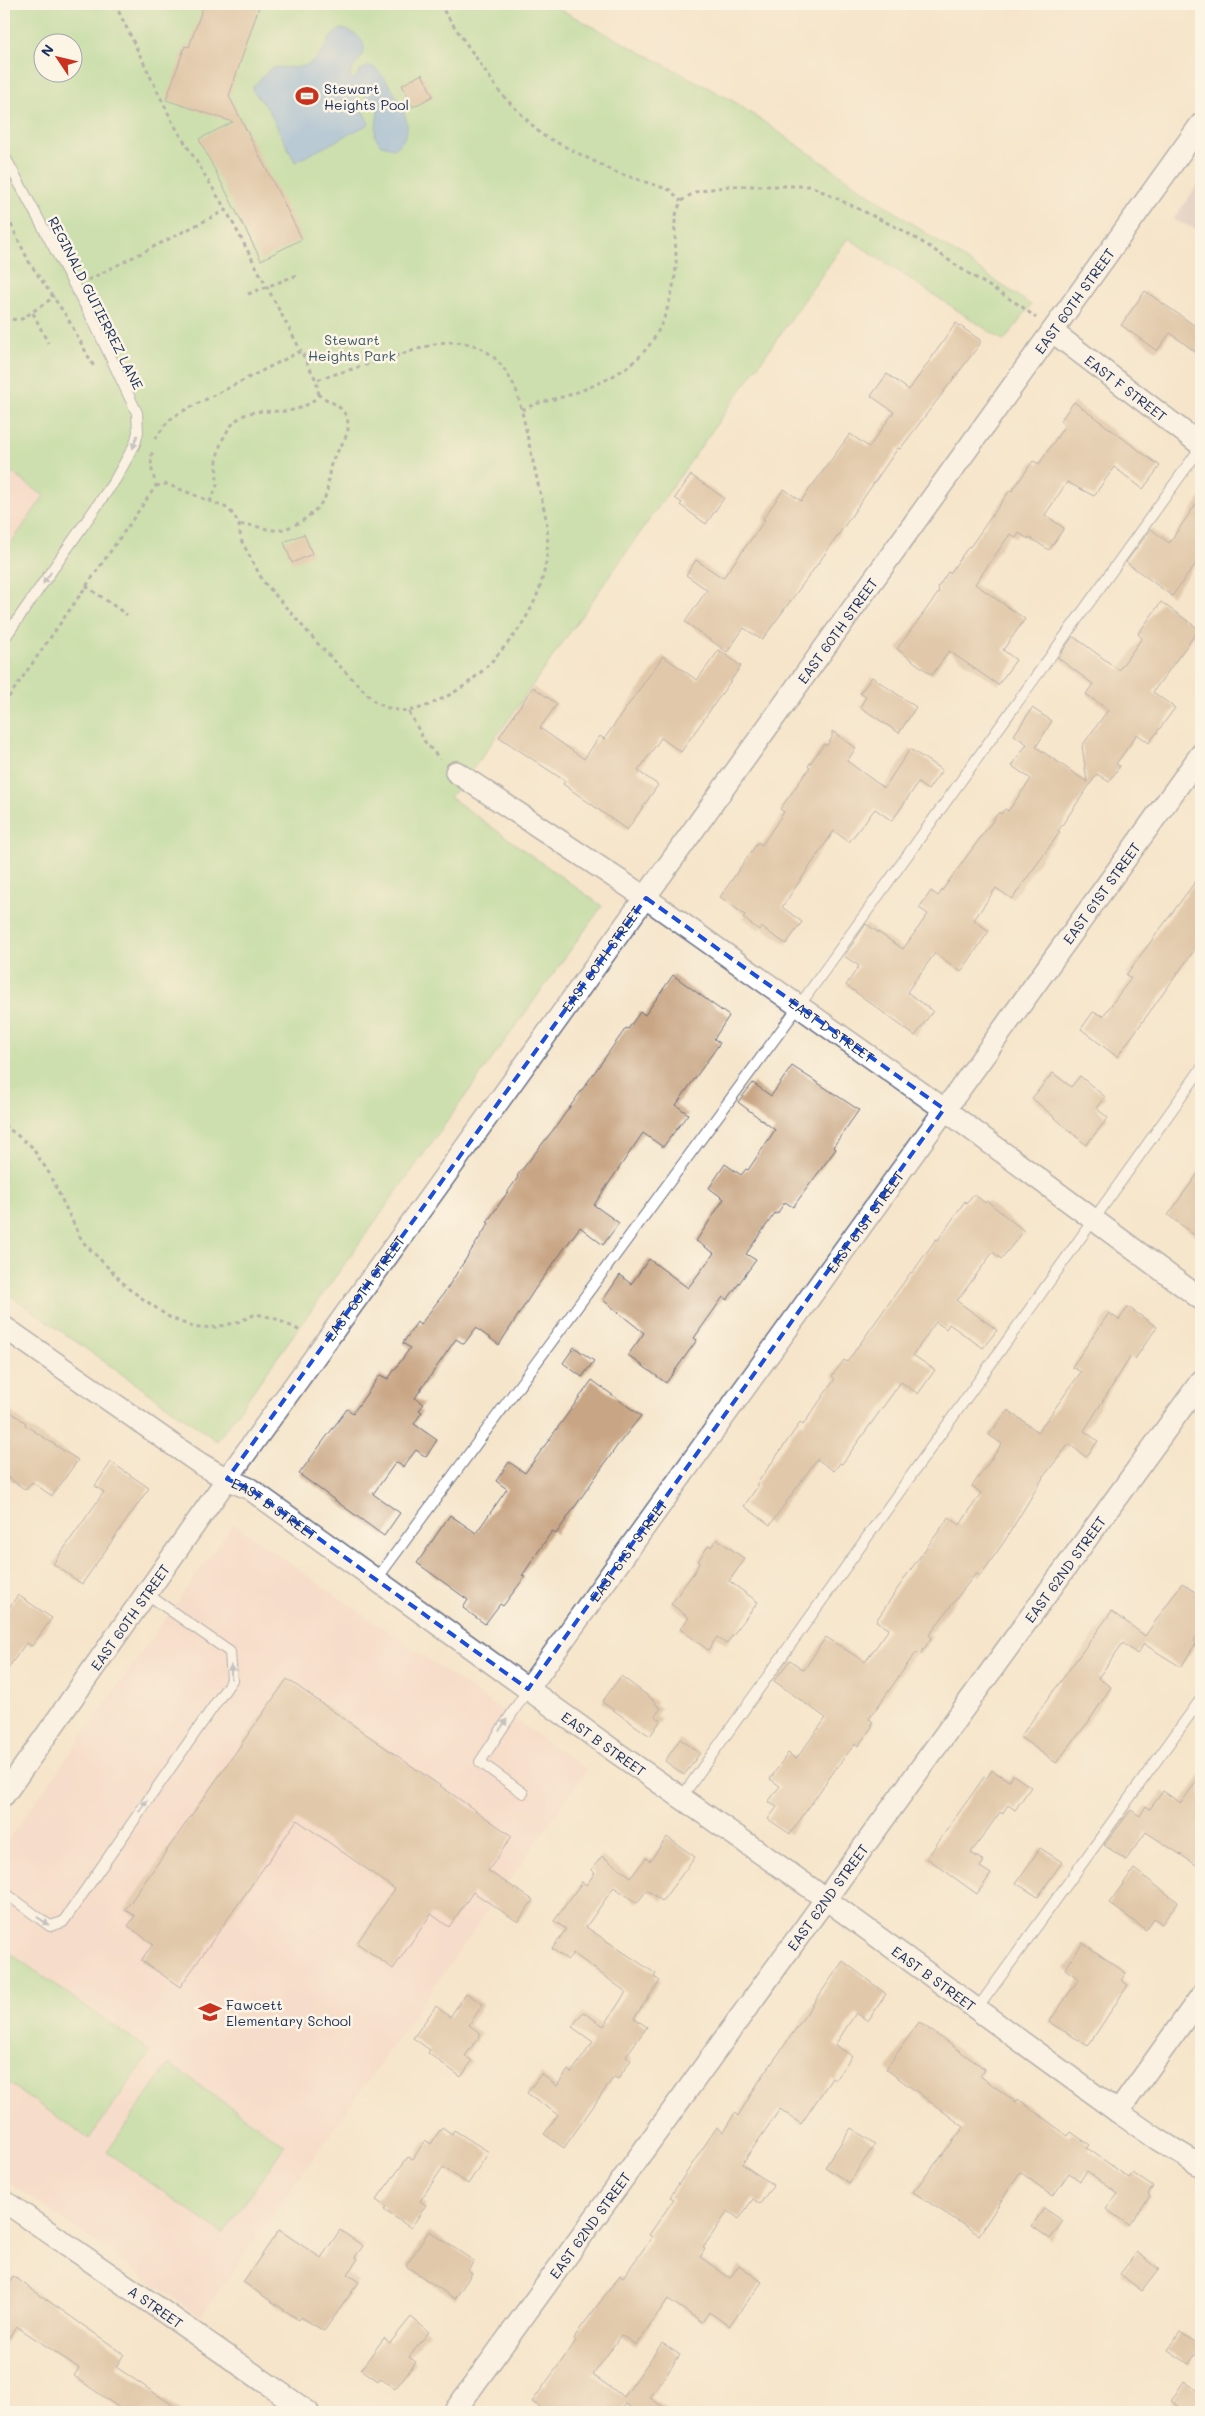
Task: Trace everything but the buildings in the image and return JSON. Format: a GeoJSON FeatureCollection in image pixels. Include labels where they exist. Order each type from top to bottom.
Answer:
{"type":"FeatureCollection","features":[{"type":"Feature","properties":{"kind":"street","name":"EAST 60TH STREET"},"geometry":{"type":"LineString","coordinates":[[4,1796],[226,1479],[646,898],[1201,124]]}},
{"type":"Feature","properties":{"kind":"street","name":"EAST F STREET"},"geometry":{"type":"LineString","coordinates":[[1053,332],[1201,446]]}},
{"type":"Feature","properties":{"kind":"street","name":"EAST 61ST STREET"},"geometry":{"type":"LineString","coordinates":[[528,1689],[1201,754]]}},
{"type":"Feature","properties":{"kind":"street","name":"EAST D STREET"},"geometry":{"type":"LineString","coordinates":[[456,772],[646,898],[799,1006],[944,1109],[1201,1299]]}},
{"type":"Feature","properties":{"kind":"street","name":"EAST B STREET"},"geometry":{"type":"LineString","coordinates":[[4,1327],[200,1463],[226,1479],[250,1489],[826,1900],[1118,2112],[1201,2166]]}},
{"type":"Feature","properties":{"kind":"street","name":"EAST 62ND STREET"},"geometry":{"type":"LineString","coordinates":[[454,2412],[1201,1381]]}},
{"type":"Feature","properties":{"kind":"street"},"geometry":{"type":"LineString","coordinates":[[1118,2112],[1201,1996]]}},
{"type":"Feature","properties":{"kind":"street","name":"A STREET"},"geometry":{"type":"LineString","coordinates":[[4,2200],[308,2412]]}},
{"type":"Feature","properties":{"kind":"lane","name":"REGINALD GUTIERREZ LANE"},"geometry":{"type":"LineString","coordinates":[[4,155],[94,322],[130,396],[137,413],[138,432],[127,462],[4,639]]}},
{"type":"Feature","properties":{"kind":"lane"},"geometry":{"type":"LineString","coordinates":[[376,1580],[799,1006],[1201,446]]}},
{"type":"Feature","properties":{"kind":"lane"},"geometry":{"type":"LineString","coordinates":[[681,1798],[1201,1069]]}},
{"type":"Feature","properties":{"kind":"lane"},"geometry":{"type":"LineString","coordinates":[[4,1892],[50,1926],[62,1922],[232,1680],[230,1652],[147,1594]]}},
{"type":"Feature","properties":{"kind":"lane"},"geometry":{"type":"LineString","coordinates":[[523,1793],[480,1762],[528,1689]]}},
{"type":"Feature","properties":{"kind":"lane"},"geometry":{"type":"LineString","coordinates":[[977,2009],[1201,1699]]}},
{"type":"Feature","properties":{"kind":"path"},"geometry":{"type":"LineString","coordinates":[[114,4],[173,123],[226,210],[268,287],[316,380],[319,395],[335,404],[346,415],[349,428],[345,441],[335,452],[324,499],[310,516],[281,531],[267,530],[249,524],[239,525]]}},
{"type":"Feature","properties":{"kind":"path"},"geometry":{"type":"LineString","coordinates":[[439,4],[501,94],[542,135],[615,172],[670,190],[681,200]]}},
{"type":"Feature","properties":{"kind":"path"},"geometry":{"type":"LineString","coordinates":[[522,410],[586,389],[612,378],[637,362],[654,340],[668,305],[675,274],[675,221],[681,200],[695,192],[730,186],[811,186],[902,230],[930,246],[960,268],[1021,306],[1053,332]]}},
{"type":"Feature","properties":{"kind":"path"},"geometry":{"type":"LineString","coordinates":[[4,210],[29,262],[54,297],[98,375]]}},
{"type":"Feature","properties":{"kind":"path"},"geometry":{"type":"LineString","coordinates":[[88,280],[226,210]]}},
{"type":"Feature","properties":{"kind":"path"},"geometry":{"type":"LineString","coordinates":[[248,294],[300,274]]}},
{"type":"Feature","properties":{"kind":"path"},"geometry":{"type":"LineString","coordinates":[[4,320],[22,319],[54,297]]}},
{"type":"Feature","properties":{"kind":"path"},"geometry":{"type":"LineString","coordinates":[[33,313],[48,343]]}},
{"type":"Feature","properties":{"kind":"path"},"geometry":{"type":"LineString","coordinates":[[4,704],[156,486],[166,484],[227,508],[234,514],[239,525],[241,540],[263,581],[319,645],[375,702],[387,709],[409,712],[425,707],[469,684],[489,666],[528,617],[540,593],[548,548],[546,525],[522,410],[516,389],[507,372],[492,355],[475,344],[458,340],[438,343],[316,380]]}},
{"type":"Feature","properties":{"kind":"path"},"geometry":{"type":"LineString","coordinates":[[156,486],[151,456],[155,439],[168,421],[301,351]]}},
{"type":"Feature","properties":{"kind":"path"},"geometry":{"type":"LineString","coordinates":[[210,502],[217,484],[215,473],[222,441],[235,421],[248,412],[264,410],[279,413],[295,411],[310,404],[319,395]]}},
{"type":"Feature","properties":{"kind":"path"},"geometry":{"type":"LineString","coordinates":[[86,586],[127,615]]}},
{"type":"Feature","properties":{"kind":"path"},"geometry":{"type":"LineString","coordinates":[[409,712],[425,742],[438,757],[456,772]]}},
{"type":"Feature","properties":{"kind":"path"},"geometry":{"type":"LineString","coordinates":[[4,1125],[31,1146],[49,1173],[82,1241],[129,1289],[169,1317],[195,1328],[216,1327],[238,1322],[256,1314],[274,1318],[301,1331]]}},
{"type":"Feature","properties":{"kind":"highlighted area"},"geometry":{"type":"Polygon","coordinates":[[[646,898],[944,1109],[528,1689],[250,1489],[227,1479],[646,898]]]}},
{"type":"Feature","properties":{"kind":"shaded area"},"geometry":{"type":"Polygon","coordinates":[[[1201,180],[1201,231],[1173,220],[1201,180]]]}},
{"type":"Feature","properties":{"kind":"shaded area"},"geometry":{"type":"Polygon","coordinates":[[[4,467],[44,496],[4,553],[4,467]]]}},
{"type":"Feature","properties":{"kind":"shaded area","name":"Fawcett Elementary School"},"geometry":{"type":"Polygon","coordinates":[[[233,1524],[587,1770],[201,2317],[4,2178],[4,1846],[233,1524]]]}},
{"type":"Feature","properties":{"kind":"green space","name":"Stewart Heights Park"},"geometry":{"type":"Polygon","coordinates":[[[4,4],[550,4],[733,101],[1031,305],[1004,341],[848,238],[479,761],[450,797],[602,906],[217,1441],[4,1291],[4,553],[44,496],[4,467],[4,4]]]}},
{"type":"Feature","properties":{"kind":"green space"},"geometry":{"type":"Polygon","coordinates":[[[4,1949],[151,2052],[89,2139],[4,2080],[4,1949]]]}},
{"type":"Feature","properties":{"kind":"green space"},"geometry":{"type":"Polygon","coordinates":[[[169,2064],[285,2145],[223,2234],[107,2152],[169,2064]]]}},
{"type":"Feature","properties":{"kind":"water","name":"Stewart Heights Pool"},"geometry":{"type":"Polygon","coordinates":[[[341,29],[350,31],[358,36],[364,48],[360,59],[353,67],[350,78],[355,79],[360,70],[370,66],[382,75],[403,110],[407,125],[405,136],[402,142],[394,148],[381,145],[375,136],[378,110],[368,98],[353,88],[369,124],[295,162],[268,109],[253,91],[253,87],[271,68],[307,65],[318,57],[331,37],[341,29]]]}},
{"type":"Feature","properties":{"kind":"place","name":"Stewart Heights Pool"},"geometry":{"type":"Point","coordinates":[307,96]}},
{"type":"Feature","properties":{"kind":"place","name":"Fawcett Elementary School"},"geometry":{"type":"Point","coordinates":[210,2012]}}]}
